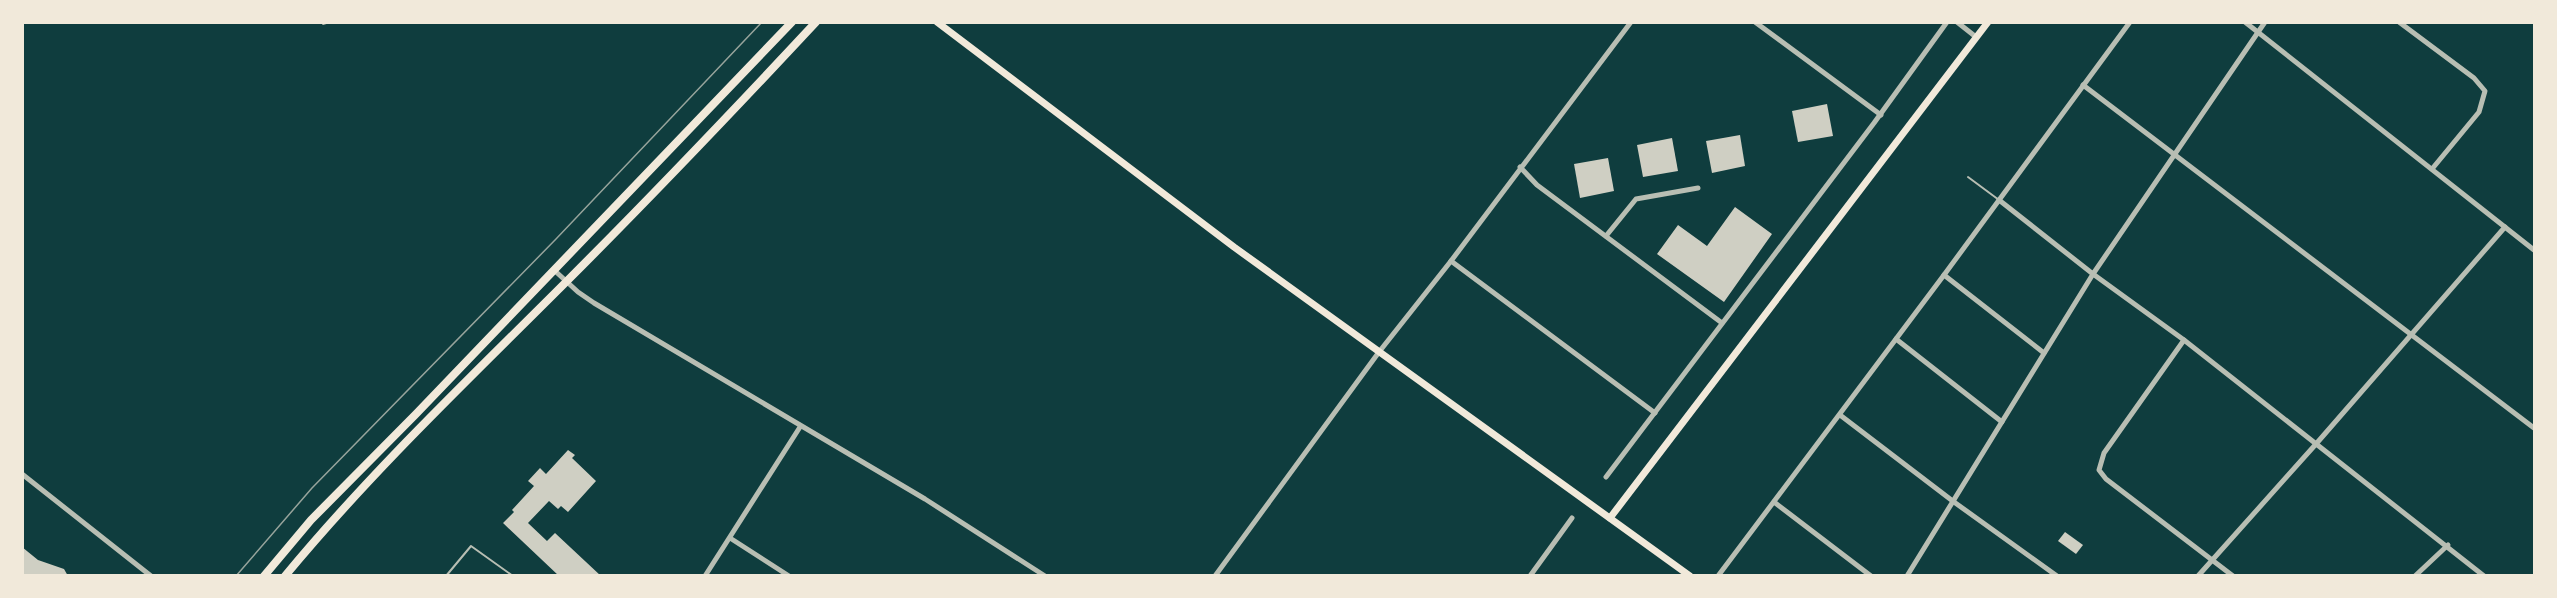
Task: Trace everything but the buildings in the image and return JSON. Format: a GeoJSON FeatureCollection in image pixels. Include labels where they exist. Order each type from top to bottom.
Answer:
{"type":"FeatureCollection","features":[{"type":"Feature","properties":{"kind":"main road"},"geometry":{"type":"LineString","coordinates":[[264,576],[311,520],[416,414],[792,22]]}},
{"type":"Feature","properties":{"kind":"main road"},"geometry":{"type":"LineString","coordinates":[[285,576],[339,513],[567,282],[816,22]]}},
{"type":"Feature","properties":{"kind":"main road"},"geometry":{"type":"LineString","coordinates":[[936,22],[1165,196],[1690,576]]}},
{"type":"Feature","properties":{"kind":"main road"},"geometry":{"type":"LineString","coordinates":[[1610,518],[1988,22]]}},
{"type":"Feature","properties":{"kind":"street"},"geometry":{"type":"LineString","coordinates":[[1215,576],[1379,352],[1451,261],[1631,22]]}},
{"type":"Feature","properties":{"kind":"street"},"geometry":{"type":"LineString","coordinates":[[1755,22],[1881,115]]}},
{"type":"Feature","properties":{"kind":"street"},"geometry":{"type":"LineString","coordinates":[[1606,477],[1881,115],[1947,22]]}},
{"type":"Feature","properties":{"kind":"street"},"geometry":{"type":"LineString","coordinates":[[1957,22],[1977,37]]}},
{"type":"Feature","properties":{"kind":"street"},"geometry":{"type":"LineString","coordinates":[[1718,576],[1840,415],[2130,22]]}},
{"type":"Feature","properties":{"kind":"street"},"geometry":{"type":"LineString","coordinates":[[2245,22],[2535,250]]}},
{"type":"Feature","properties":{"kind":"street"},"geometry":{"type":"LineString","coordinates":[[1907,576],[2092,274],[2265,22]]}},
{"type":"Feature","properties":{"kind":"street"},"geometry":{"type":"LineString","coordinates":[[2399,22],[2474,78],[2485,91],[2483,105],[2432,169]]}},
{"type":"Feature","properties":{"kind":"street"},"geometry":{"type":"LineString","coordinates":[[2083,85],[2413,333],[2535,428]]}},
{"type":"Feature","properties":{"kind":"street"},"geometry":{"type":"LineString","coordinates":[[1520,167],[1537,185],[1722,323]]}},
{"type":"Feature","properties":{"kind":"street"},"geometry":{"type":"LineString","coordinates":[[1606,236],[1636,199],[1698,188]]}},
{"type":"Feature","properties":{"kind":"street"},"geometry":{"type":"LineString","coordinates":[[1999,200],[2092,274],[2184,340],[2448,545],[2484,576]]}},
{"type":"Feature","properties":{"kind":"street"},"geometry":{"type":"LineString","coordinates":[[2198,576],[2505,227]]}},
{"type":"Feature","properties":{"kind":"street"},"geometry":{"type":"LineString","coordinates":[[1451,261],[1654,413]]}},
{"type":"Feature","properties":{"kind":"street"},"geometry":{"type":"LineString","coordinates":[[554,270],[594,303],[932,503],[1045,576]]}},
{"type":"Feature","properties":{"kind":"street"},"geometry":{"type":"LineString","coordinates":[[1944,275],[2044,353]]}},
{"type":"Feature","properties":{"kind":"street"},"geometry":{"type":"LineString","coordinates":[[1896,339],[2002,423]]}},
{"type":"Feature","properties":{"kind":"street"},"geometry":{"type":"LineString","coordinates":[[2184,340],[2104,453],[2099,470],[2106,479],[2234,576]]}},
{"type":"Feature","properties":{"kind":"street"},"geometry":{"type":"LineString","coordinates":[[1840,415],[1954,502],[2057,576]]}},
{"type":"Feature","properties":{"kind":"street"},"geometry":{"type":"LineString","coordinates":[[705,576],[800,426]]}},
{"type":"Feature","properties":{"kind":"street"},"geometry":{"type":"LineString","coordinates":[[22,474],[151,576]]}},
{"type":"Feature","properties":{"kind":"street"},"geometry":{"type":"LineString","coordinates":[[1774,502],[1871,576]]}},
{"type":"Feature","properties":{"kind":"street"},"geometry":{"type":"LineString","coordinates":[[1530,576],[1572,518]]}},
{"type":"Feature","properties":{"kind":"street"},"geometry":{"type":"LineString","coordinates":[[730,538],[789,576]]}},
{"type":"Feature","properties":{"kind":"street"},"geometry":{"type":"LineString","coordinates":[[2415,576],[2448,545]]}},
{"type":"Feature","properties":{"kind":"lane"},"geometry":{"type":"LineString","coordinates":[[1968,177],[1999,200]]}},
{"type":"Feature","properties":{"kind":"lane"},"geometry":{"type":"LineString","coordinates":[[446,576],[471,546],[513,576]]}},
{"type":"Feature","properties":{"kind":"path"},"geometry":{"type":"LineString","coordinates":[[323,24],[332,22]]}},
{"type":"Feature","properties":{"kind":"tram line"},"geometry":{"type":"LineString","coordinates":[[236,576],[312,488],[556,239],[762,22]]}}]}
